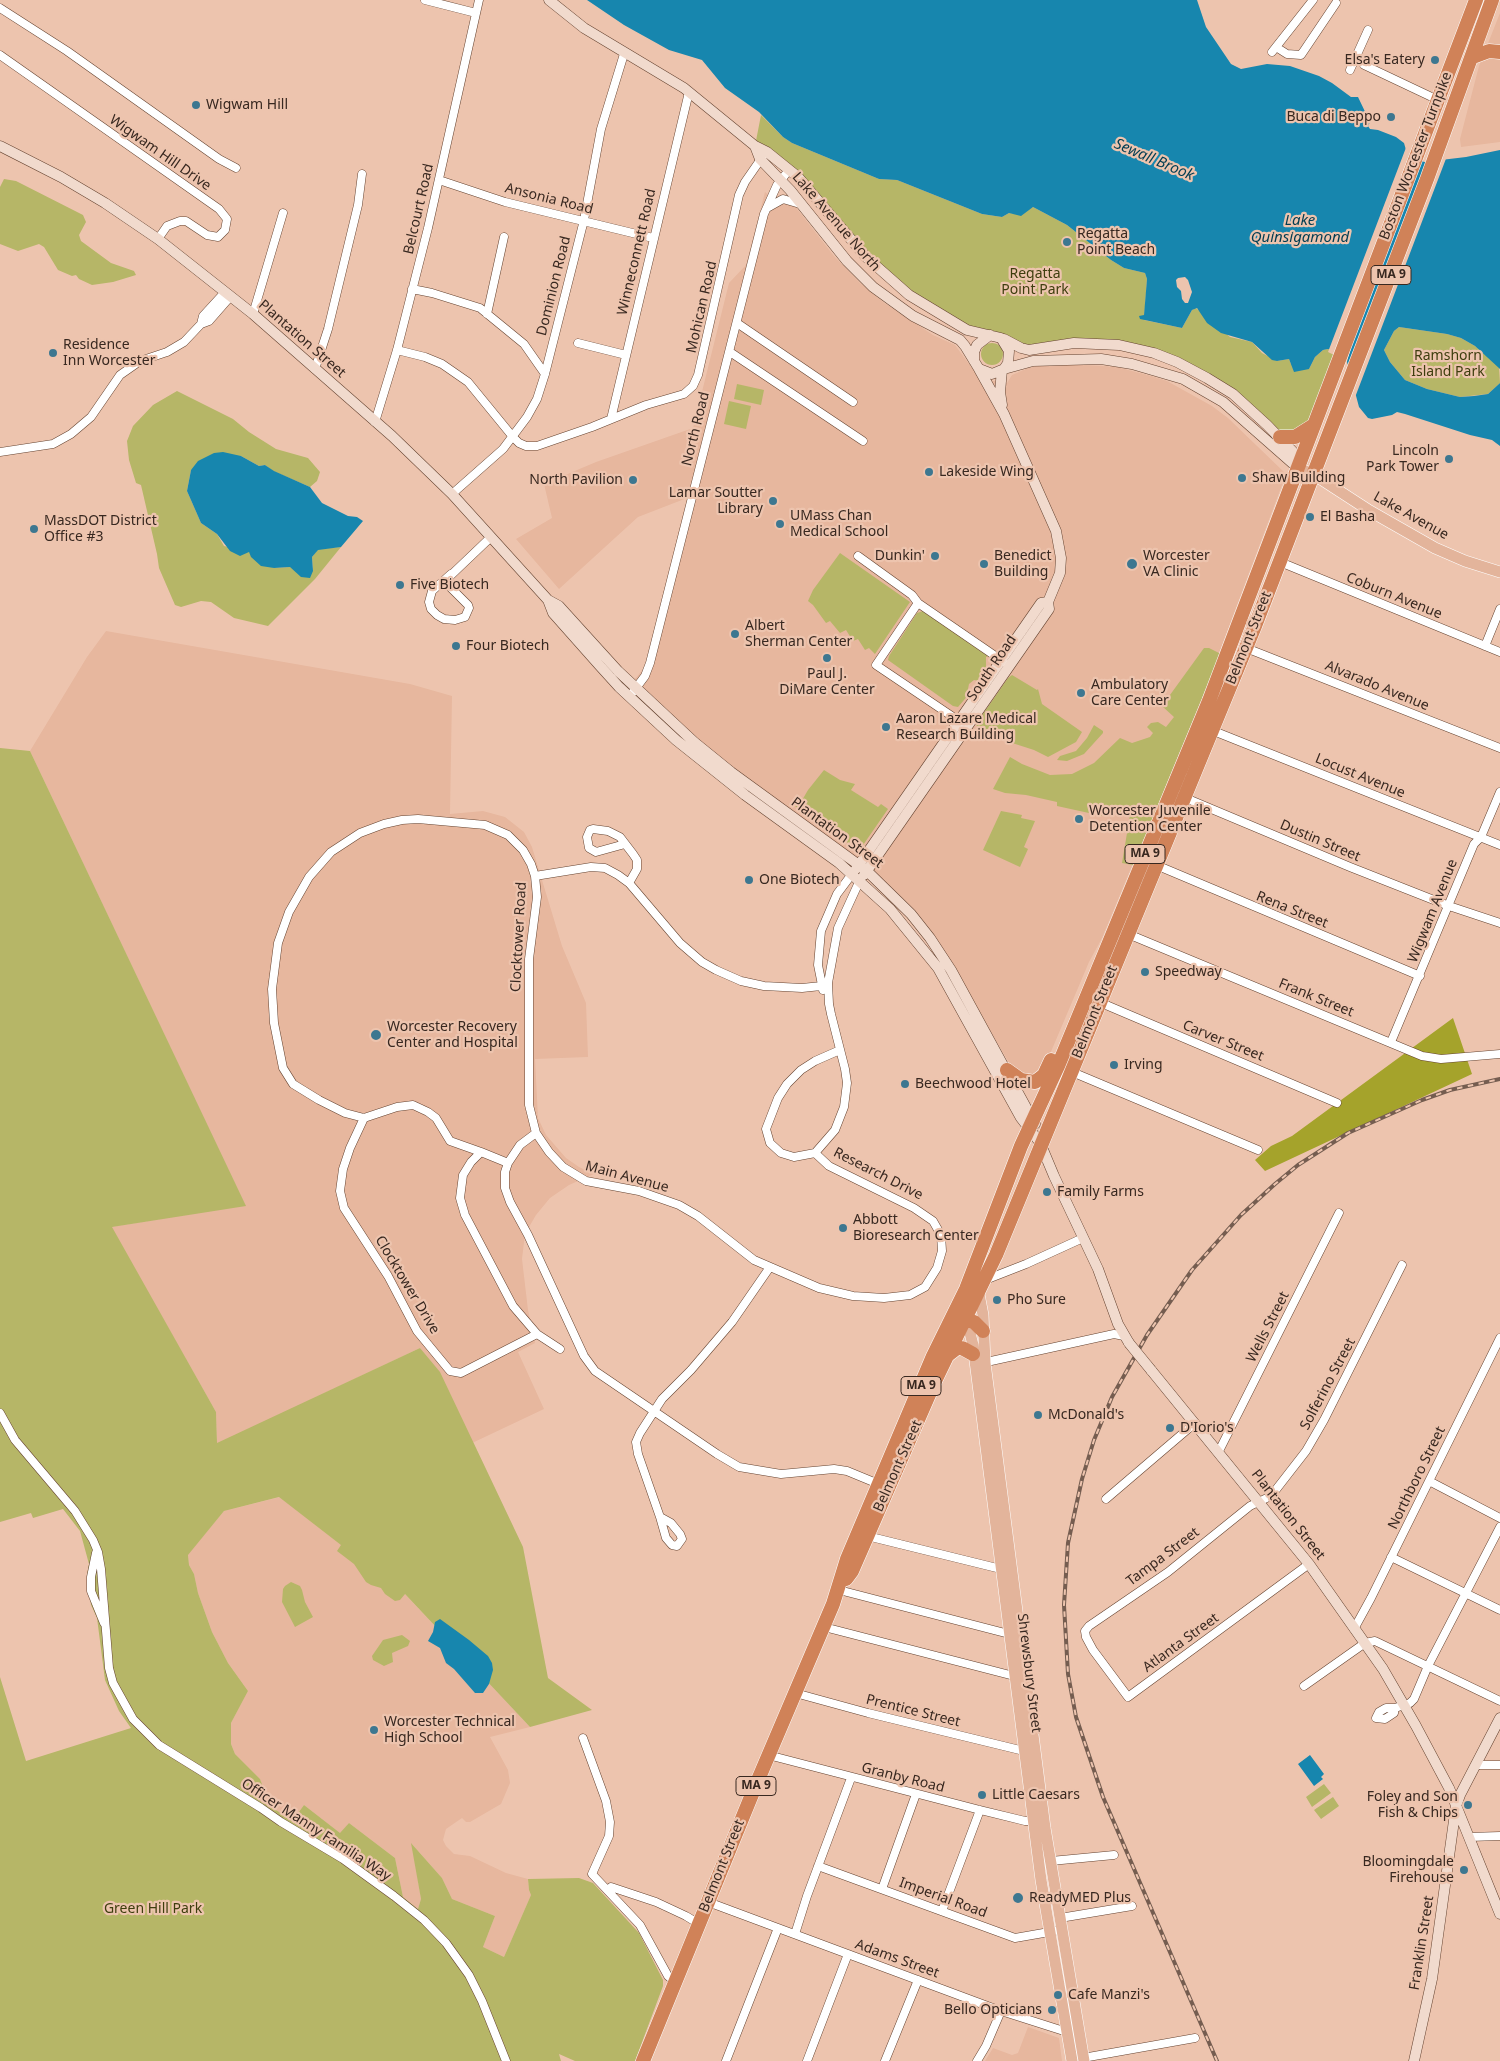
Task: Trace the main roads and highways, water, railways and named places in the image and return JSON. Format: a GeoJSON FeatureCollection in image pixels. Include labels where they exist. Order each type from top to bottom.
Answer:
{"type":"FeatureCollection","features":[{"type":"Feature","properties":{"kind":"highway","name":"Boston Worcester Turnpike"},"geometry":{"type":"LineString","coordinates":[[1314,425],[1476,0]]}},
{"type":"Feature","properties":{"kind":"highway","name":"Boston Worcester Turnpike"},"geometry":{"type":"LineString","coordinates":[[1332,425],[1473,57],[1492,0]]}},
{"type":"Feature","properties":{"kind":"highway"},"geometry":{"type":"LineString","coordinates":[[1473,57],[1489,51],[1500,52]]}},
{"type":"Feature","properties":{"kind":"highway"},"geometry":{"type":"LineString","coordinates":[[1280,437],[1295,437],[1314,425]]}},
{"type":"Feature","properties":{"kind":"highway","name":"Belmont Street"},"geometry":{"type":"LineString","coordinates":[[643,2061],[768,1756],[839,1590],[846,1559],[965,1318],[972,1291],[1031,1124],[1058,1066],[1226,659],[1314,425]]}},
{"type":"Feature","properties":{"kind":"highway","name":"Belmont Street"},"geometry":{"type":"LineString","coordinates":[[839,1590],[852,1571],[867,1536],[883,1486],[950,1318],[972,1291],[985,1280],[1072,1072],[1183,796],[1246,648],[1332,425]]}},
{"type":"Feature","properties":{"kind":"highway"},"geometry":{"type":"LineString","coordinates":[[1007,1070],[1027,1082],[1035,1082],[1041,1079],[1050,1063],[1086,976],[1099,965]]}},
{"type":"Feature","properties":{"kind":"highway"},"geometry":{"type":"LineString","coordinates":[[950,1318],[965,1318],[974,1322],[983,1331]]}},
{"type":"Feature","properties":{"kind":"highway"},"geometry":{"type":"LineString","coordinates":[[947,1356],[957,1348],[962,1348],[978,1360]]}},
{"type":"Feature","properties":{"kind":"main road","name":"Lake Avenue North"},"geometry":{"type":"LineString","coordinates":[[549,0],[576,23],[689,92],[764,155],[789,170],[808,187],[866,257],[920,303],[969,330],[995,336],[1029,350],[1061,344],[1097,343],[1125,346],[1165,358],[1198,372],[1247,406],[1280,437],[1299,464]]}},
{"type":"Feature","properties":{"kind":"main road","name":"Plantation Street"},"geometry":{"type":"LineString","coordinates":[[0,146],[91,194],[158,239],[253,314],[375,422],[452,494],[548,600],[559,606],[618,671],[638,687],[688,736],[727,770],[863,868],[900,902],[930,938],[951,970],[1007,1070],[1041,1144],[1044,1156],[1098,1269],[1115,1318],[1127,1339],[1309,1564],[1388,1677],[1399,1707],[1456,1806],[1499,1908]]}},
{"type":"Feature","properties":{"kind":"main road","name":"Lake Avenue North"},"geometry":{"type":"LineString","coordinates":[[764,155],[780,180],[859,274],[881,294],[913,316],[962,342],[977,365]]}},
{"type":"Feature","properties":{"kind":"main road"},"geometry":{"type":"LineString","coordinates":[[913,316],[920,303]]}},
{"type":"Feature","properties":{"kind":"main road"},"geometry":{"type":"LineString","coordinates":[[995,336],[1008,346],[1009,351],[1008,363],[1003,370],[992,374],[977,365],[974,352],[977,345],[995,336]]}},
{"type":"Feature","properties":{"kind":"main road","name":"Lake Avenue North"},"geometry":{"type":"LineString","coordinates":[[1003,370],[1033,360],[1101,359],[1132,364],[1183,379],[1223,402],[1313,474]]}},
{"type":"Feature","properties":{"kind":"main road","name":"South Road"},"geometry":{"type":"LineString","coordinates":[[863,868],[1006,663],[1049,609],[1048,602],[1061,567],[1059,539],[1004,414],[977,365]]}},
{"type":"Feature","properties":{"kind":"main road","name":"South Road"},"geometry":{"type":"LineString","coordinates":[[1003,370],[1000,392],[1004,414]]}},
{"type":"Feature","properties":{"kind":"main road","name":"Lake Avenue"},"geometry":{"type":"LineString","coordinates":[[1313,474],[1370,511],[1424,542],[1465,561],[1500,572]]}},
{"type":"Feature","properties":{"kind":"main road","name":"Plantation Street"},"geometry":{"type":"LineString","coordinates":[[548,600],[553,613],[619,687],[630,695],[676,740],[708,767],[856,877],[890,908],[938,968],[1031,1124]]}},
{"type":"Feature","properties":{"kind":"main road","name":"Research Drive"},"geometry":{"type":"LineString","coordinates":[[856,877],[863,868]]}},
{"type":"Feature","properties":{"kind":"main road","name":"Shrewsbury Street"},"geometry":{"type":"LineString","coordinates":[[972,1291],[983,1315],[983,1331],[978,1360]]}},
{"type":"Feature","properties":{"kind":"main road","name":"Shrewsbury Street"},"geometry":{"type":"LineString","coordinates":[[965,1318],[978,1360],[1006,1569],[1051,1861],[1057,1926],[1080,2060]]}},
{"type":"Feature","properties":{"kind":"main road","name":"Shrewsbury Street"},"geometry":{"type":"LineString","coordinates":[[1006,1569],[1009,1634],[1033,1821],[1057,1926]]}},
{"type":"Feature","properties":{"kind":"main road","name":"Franklin Street"},"geometry":{"type":"LineString","coordinates":[[1414,2061],[1432,1978],[1456,1806],[1500,1718]]}},
{"type":"Feature","properties":{"kind":"main road"},"geometry":{"type":"LineString","coordinates":[[1450,1851],[1454,1843],[1471,1840]]}},
{"type":"Feature","properties":{"kind":"water","name":"Lake Quinsigamond"},"geometry":{"type":"Polygon","coordinates":[[[587,0],[1197,0],[1206,27],[1231,64],[1241,69],[1267,64],[1290,66],[1319,76],[1351,97],[1358,97],[1370,122],[1368,126],[1370,129],[1396,137],[1404,143],[1406,150],[1424,162],[1466,157],[1500,150],[1500,369],[1475,346],[1461,338],[1447,334],[1399,327],[1394,331],[1384,350],[1390,362],[1405,380],[1427,389],[1460,397],[1474,396],[1488,394],[1500,383],[1500,446],[1492,440],[1397,412],[1392,415],[1368,418],[1359,407],[1347,362],[1334,351],[1323,350],[1315,357],[1309,369],[1294,372],[1289,359],[1272,360],[1252,342],[1221,333],[1207,323],[1197,308],[1192,310],[1182,328],[1140,319],[1139,316],[1144,315],[1147,279],[1145,273],[1124,268],[1111,260],[1067,225],[1033,207],[1021,216],[1009,213],[1002,217],[982,214],[897,180],[879,179],[792,143],[783,137],[759,112],[725,88],[702,60],[669,50],[624,25],[587,0]],[[1185,277],[1176,280],[1177,287],[1181,291],[1182,299],[1185,303],[1188,303],[1192,292],[1185,277]]]}},
{"type":"Feature","properties":{"kind":"water"},"geometry":{"type":"Polygon","coordinates":[[[223,452],[241,456],[259,466],[265,465],[310,487],[322,503],[363,521],[341,547],[318,550],[312,557],[313,571],[310,578],[301,577],[290,567],[274,568],[261,566],[251,557],[249,552],[240,556],[230,551],[217,534],[201,523],[187,491],[191,470],[198,461],[214,453],[223,452]]]}},
{"type":"Feature","properties":{"kind":"water"},"geometry":{"type":"Polygon","coordinates":[[[440,1619],[488,1656],[493,1670],[489,1684],[483,1693],[475,1693],[454,1669],[446,1663],[440,1648],[428,1641],[433,1632],[435,1622],[440,1619]]]}},
{"type":"Feature","properties":{"kind":"water"},"geometry":{"type":"Polygon","coordinates":[[[1310,1755],[1324,1774],[1321,1777],[1323,1779],[1314,1786],[1298,1764],[1310,1755]]]}},
{"type":"Feature","properties":{"kind":"railway"},"geometry":{"type":"LineString","coordinates":[[1217,2061],[1103,1797],[1076,1717],[1068,1674],[1064,1605],[1068,1543],[1082,1479],[1094,1440],[1112,1397],[1147,1335],[1192,1270],[1241,1215],[1298,1165],[1348,1133],[1422,1100],[1450,1090],[1500,1079]]}},
{"type":"Feature","properties":{"kind":"place","name":"Elsa's Eatery"},"geometry":{"type":"Point","coordinates":[1435,60]}},
{"type":"Feature","properties":{"kind":"place","name":"Wigwam Hill"},"geometry":{"type":"Point","coordinates":[196,105]}},
{"type":"Feature","properties":{"kind":"place","name":"Buca di Beppo"},"geometry":{"type":"Point","coordinates":[1391,117]}},
{"type":"Feature","properties":{"kind":"place","name":"Regatta Point Beach"},"geometry":{"type":"Point","coordinates":[1067,242]}},
{"type":"Feature","properties":{"kind":"place","name":"Residence Inn Worcester"},"geometry":{"type":"Point","coordinates":[53,353]}},
{"type":"Feature","properties":{"kind":"place","name":"Lincoln Park Tower"},"geometry":{"type":"Point","coordinates":[1449,459]}},
{"type":"Feature","properties":{"kind":"place","name":"Lakeside Wing"},"geometry":{"type":"Point","coordinates":[929,472]}},
{"type":"Feature","properties":{"kind":"place","name":"Shaw Building"},"geometry":{"type":"Point","coordinates":[1242,478]}},
{"type":"Feature","properties":{"kind":"place","name":"North Pavilion"},"geometry":{"type":"Point","coordinates":[633,480]}},
{"type":"Feature","properties":{"kind":"place","name":"Lamar Soutter Library"},"geometry":{"type":"Point","coordinates":[773,501]}},
{"type":"Feature","properties":{"kind":"place","name":"El Basha"},"geometry":{"type":"Point","coordinates":[1310,517]}},
{"type":"Feature","properties":{"kind":"place","name":"UMass Chan Medical School"},"geometry":{"type":"Point","coordinates":[780,524]}},
{"type":"Feature","properties":{"kind":"place","name":"MassDOT District Office #3"},"geometry":{"type":"Point","coordinates":[34,529]}},
{"type":"Feature","properties":{"kind":"place","name":"Dunkin'"},"geometry":{"type":"Point","coordinates":[935,556]}},
{"type":"Feature","properties":{"kind":"place","name":"Benedict Building"},"geometry":{"type":"Point","coordinates":[984,564]}},
{"type":"Feature","properties":{"kind":"place","name":"Worcester VA Clinic"},"geometry":{"type":"Point","coordinates":[1132,564]}},
{"type":"Feature","properties":{"kind":"place","name":"Five Biotech"},"geometry":{"type":"Point","coordinates":[400,585]}},
{"type":"Feature","properties":{"kind":"place","name":"Albert Sherman Center"},"geometry":{"type":"Point","coordinates":[735,634]}},
{"type":"Feature","properties":{"kind":"place","name":"Four Biotech"},"geometry":{"type":"Point","coordinates":[456,646]}},
{"type":"Feature","properties":{"kind":"place","name":"Paul J. DiMare Center"},"geometry":{"type":"Point","coordinates":[827,658]}},
{"type":"Feature","properties":{"kind":"place","name":"Ambulatory Care Center"},"geometry":{"type":"Point","coordinates":[1081,693]}},
{"type":"Feature","properties":{"kind":"place","name":"Aaron Lazare Medical Research Building"},"geometry":{"type":"Point","coordinates":[886,727]}},
{"type":"Feature","properties":{"kind":"place","name":"Worcester Juvenile Detention Center"},"geometry":{"type":"Point","coordinates":[1079,819]}},
{"type":"Feature","properties":{"kind":"place","name":"One Biotech"},"geometry":{"type":"Point","coordinates":[749,880]}},
{"type":"Feature","properties":{"kind":"place","name":"Speedway"},"geometry":{"type":"Point","coordinates":[1145,972]}},
{"type":"Feature","properties":{"kind":"place","name":"Worcester Recovery Center and Hospital"},"geometry":{"type":"Point","coordinates":[376,1035]}},
{"type":"Feature","properties":{"kind":"place","name":"Irving"},"geometry":{"type":"Point","coordinates":[1114,1065]}},
{"type":"Feature","properties":{"kind":"place","name":"Beechwood Hotel"},"geometry":{"type":"Point","coordinates":[905,1084]}},
{"type":"Feature","properties":{"kind":"place","name":"Family Farms"},"geometry":{"type":"Point","coordinates":[1047,1192]}},
{"type":"Feature","properties":{"kind":"place","name":"Abbott Bioresearch Center"},"geometry":{"type":"Point","coordinates":[843,1228]}},
{"type":"Feature","properties":{"kind":"place","name":"Pho Sure"},"geometry":{"type":"Point","coordinates":[997,1300]}},
{"type":"Feature","properties":{"kind":"place","name":"McDonald's"},"geometry":{"type":"Point","coordinates":[1038,1415]}},
{"type":"Feature","properties":{"kind":"place","name":"D'Iorio's"},"geometry":{"type":"Point","coordinates":[1170,1428]}},
{"type":"Feature","properties":{"kind":"place","name":"Worcester Technical High School"},"geometry":{"type":"Point","coordinates":[374,1730]}},
{"type":"Feature","properties":{"kind":"place","name":"Little Caesars"},"geometry":{"type":"Point","coordinates":[982,1795]}},
{"type":"Feature","properties":{"kind":"place","name":"Foley and Son Fish & Chips"},"geometry":{"type":"Point","coordinates":[1468,1805]}},
{"type":"Feature","properties":{"kind":"place","name":"Bloomingdale Firehouse"},"geometry":{"type":"Point","coordinates":[1464,1870]}},
{"type":"Feature","properties":{"kind":"place","name":"ReadyMED Plus"},"geometry":{"type":"Point","coordinates":[1018,1898]}},
{"type":"Feature","properties":{"kind":"place","name":"Cafe Manzi's"},"geometry":{"type":"Point","coordinates":[1058,1995]}},
{"type":"Feature","properties":{"kind":"place","name":"Bello Opticians"},"geometry":{"type":"Point","coordinates":[1052,2010]}},
{"type":"Feature","properties":{"kind":"water label","name":"Sewall Brook"},"geometry":{"type":"Point","coordinates":[1154,160]}},
{"type":"Feature","properties":{"kind":"park label","name":"Regatta Point Park"},"geometry":{"type":"Point","coordinates":[1035,282]}},
{"type":"Feature","properties":{"kind":"park label","name":"Ramshorn Island Park"},"geometry":{"type":"Point","coordinates":[1448,364]}},
{"type":"Feature","properties":{"kind":"park label","name":"Green Hill Park"},"geometry":{"type":"Point","coordinates":[153,1909]}}]}
